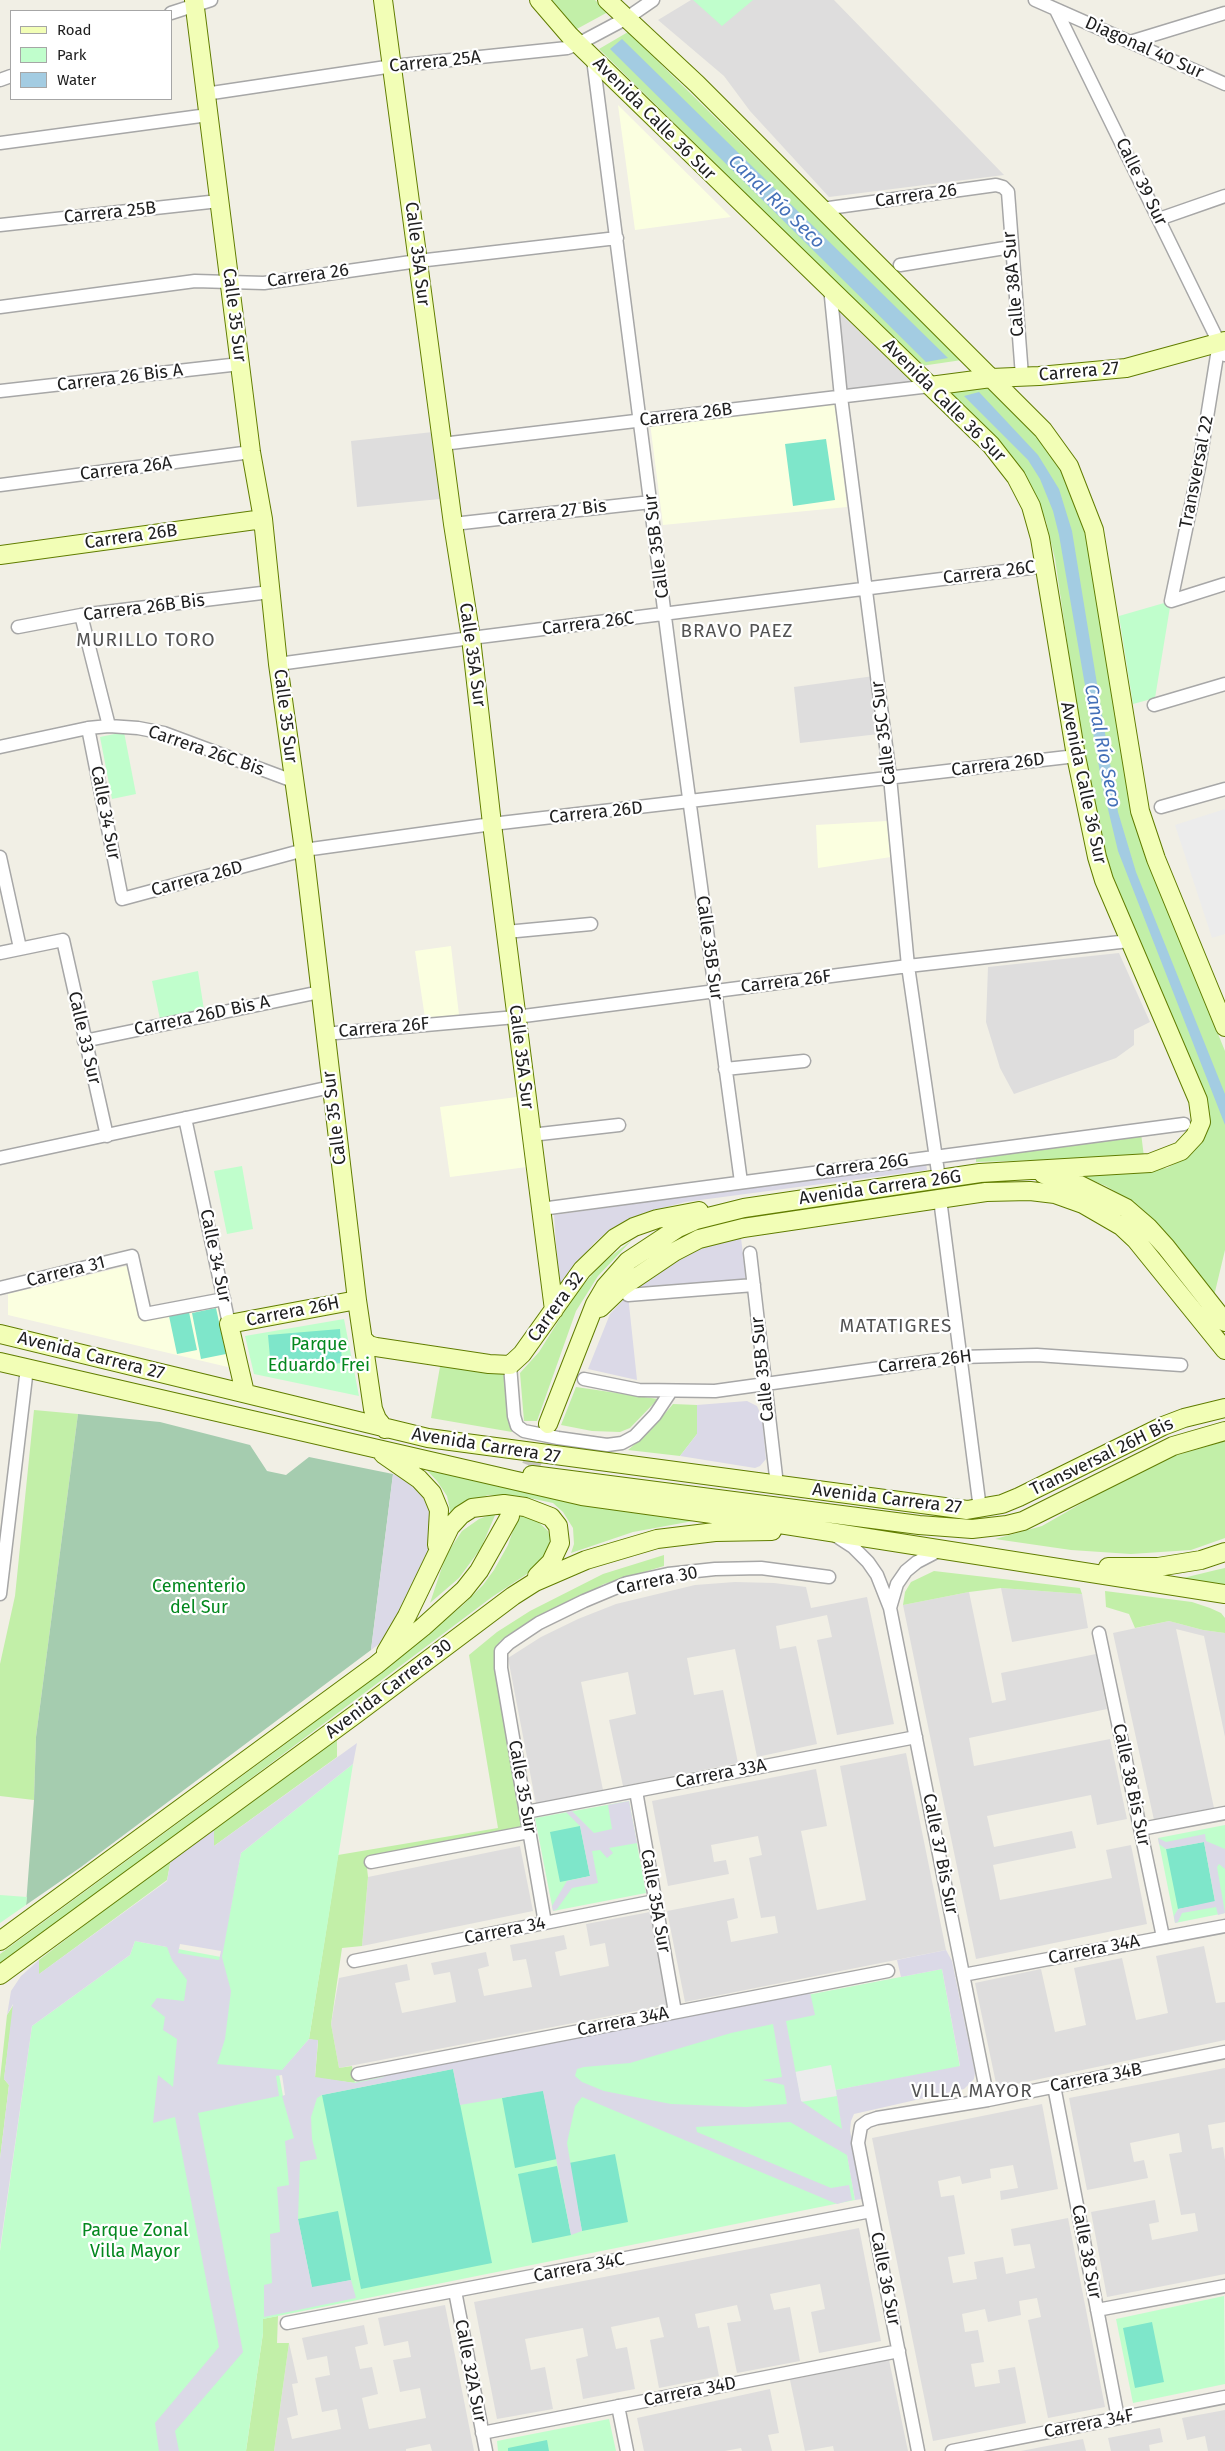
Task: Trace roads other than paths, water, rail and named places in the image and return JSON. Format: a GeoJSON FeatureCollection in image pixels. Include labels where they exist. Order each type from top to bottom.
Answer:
{"type":"FeatureCollection","features":[{"type":"Feature","properties":{"kind":"main road","name":"Calle 35A Sur"},"geometry":{"type":"LineString","coordinates":[[383,0],[453,524],[471,638],[492,824],[554,1310]]}},
{"type":"Feature","properties":{"kind":"main road","name":"Avenida Calle 36 Sur"},"geometry":{"type":"LineString","coordinates":[[539,0],[578,44],[746,209],[937,385],[991,445],[1016,477],[1037,522],[1046,566],[1076,756],[1097,857],[1104,880],[1198,1100],[1193,1123]]}},
{"type":"Feature","properties":{"kind":"main road"},"geometry":{"type":"LineString","coordinates":[[607,0],[697,84],[822,209],[983,379],[1043,430],[1058,449],[1072,472],[1090,514],[1098,551],[1140,811],[1156,859],[1225,1027]]}},
{"type":"Feature","properties":{"kind":"main road","name":"Calle 35 Sur"},"geometry":{"type":"LineString","coordinates":[[194,2],[251,452],[263,519],[278,664],[304,850],[324,1034],[357,1300],[373,1409],[377,1419],[385,1429]]}},
{"type":"Feature","properties":{"kind":"main road","name":"Carrera 27"},"geometry":{"type":"LineString","coordinates":[[937,385],[983,379],[1126,368],[1223,347]]}},
{"type":"Feature","properties":{"kind":"main road","name":"Carrera 26B"},"geometry":{"type":"LineString","coordinates":[[0,555],[263,519]]}},
{"type":"Feature","properties":{"kind":"main road","name":"Avenida Carrera 26G"},"geometry":{"type":"LineString","coordinates":[[548,1424],[588,1323],[605,1287],[628,1261],[648,1246],[696,1220],[744,1208],[939,1179],[1018,1170],[1131,1165],[1161,1160],[1181,1151],[1190,1143],[1193,1123]]}},
{"type":"Feature","properties":{"kind":"main road"},"geometry":{"type":"LineString","coordinates":[[1018,1170],[1074,1182],[1126,1208],[1148,1227],[1166,1247],[1225,1322]]}},
{"type":"Feature","properties":{"kind":"main road","name":"Avenida Carrera 26G"},"geometry":{"type":"LineString","coordinates":[[588,1323],[607,1300],[622,1287],[674,1252],[699,1239],[743,1228],[1010,1190],[1054,1194],[1103,1214],[1136,1240],[1225,1350]]}},
{"type":"Feature","properties":{"kind":"main road","name":"Carrera 32"},"geometry":{"type":"LineString","coordinates":[[510,1365],[522,1354],[597,1254],[615,1238],[634,1227],[656,1219],[694,1211],[744,1208]]}},
{"type":"Feature","properties":{"kind":"main road","name":"Carrera 26H"},"geometry":{"type":"LineString","coordinates":[[229,1324],[357,1300]]}},
{"type":"Feature","properties":{"kind":"main road","name":"Calle 34 Sur"},"geometry":{"type":"LineString","coordinates":[[229,1324],[244,1394]]}},
{"type":"Feature","properties":{"kind":"main road","name":"Avenida Carrera 27"},"geometry":{"type":"LineString","coordinates":[[0,1334],[385,1429],[455,1442],[950,1509],[980,1509]]}},
{"type":"Feature","properties":{"kind":"main road"},"geometry":{"type":"LineString","coordinates":[[363,1339],[376,1347],[489,1364],[510,1365]]}},
{"type":"Feature","properties":{"kind":"main road","name":"Avenida Carrera 27"},"geometry":{"type":"LineString","coordinates":[[0,1362],[582,1496],[828,1531],[1223,1595]]}},
{"type":"Feature","properties":{"kind":"main road","name":"Transversal 26H Bis"},"geometry":{"type":"LineString","coordinates":[[980,1509],[1019,1497],[1164,1426],[1184,1418],[1225,1408]]}},
{"type":"Feature","properties":{"kind":"main road","name":"Avenida Carrera 27"},"geometry":{"type":"LineString","coordinates":[[444,1464],[919,1525],[972,1529],[1007,1525],[1022,1521],[1173,1446],[1225,1431]]}},
{"type":"Feature","properties":{"kind":"main road"},"geometry":{"type":"LineString","coordinates":[[374,1448],[419,1479],[437,1501],[439,1523],[435,1557]]}},
{"type":"Feature","properties":{"kind":"main road"},"geometry":{"type":"LineString","coordinates":[[376,1665],[394,1640],[455,1521],[472,1508],[504,1504],[543,1512],[551,1517],[558,1526],[560,1535],[559,1550],[542,1572],[513,1596]]}},
{"type":"Feature","properties":{"kind":"main road","name":"Avenida Carrera 30"},"geometry":{"type":"LineString","coordinates":[[0,1941],[376,1665],[445,1609],[464,1590],[484,1564],[510,1516]]}},
{"type":"Feature","properties":{"kind":"main road","name":"Avenida Carrera 30"},"geometry":{"type":"LineString","coordinates":[[0,1977],[513,1596],[554,1572],[586,1560],[657,1539],[715,1532],[828,1531]]}},
{"type":"Feature","properties":{"kind":"main road"},"geometry":{"type":"LineString","coordinates":[[1035,1565],[1158,1567],[1201,1560],[1225,1552]]}},
{"type":"Feature","properties":{"kind":"street"},"geometry":{"type":"LineString","coordinates":[[172,13],[194,2],[211,0]]}},
{"type":"Feature","properties":{"kind":"street","name":"Carrera 25A"},"geometry":{"type":"LineString","coordinates":[[205,94],[393,66],[550,51],[578,44],[627,18],[654,0]]}},
{"type":"Feature","properties":{"kind":"street","name":"Diagonal 40 Sur"},"geometry":{"type":"LineString","coordinates":[[1035,0],[1225,84]]}},
{"type":"Feature","properties":{"kind":"street","name":"Calle 39 Sur"},"geometry":{"type":"LineString","coordinates":[[1056,10],[1223,347]]}},
{"type":"Feature","properties":{"kind":"street"},"geometry":{"type":"LineString","coordinates":[[1130,42],[1225,13]]}},
{"type":"Feature","properties":{"kind":"street","name":"Calle 35B Sur"},"geometry":{"type":"LineString","coordinates":[[593,59],[689,802],[741,1182]]}},
{"type":"Feature","properties":{"kind":"street"},"geometry":{"type":"LineString","coordinates":[[0,142],[208,115]]}},
{"type":"Feature","properties":{"kind":"street","name":"Carrera 26"},"geometry":{"type":"LineString","coordinates":[[822,209],[996,185],[1003,187],[1008,192]]}},
{"type":"Feature","properties":{"kind":"street","name":"Calle 38A Sur"},"geometry":{"type":"LineString","coordinates":[[1008,192],[1022,376]]}},
{"type":"Feature","properties":{"kind":"street"},"geometry":{"type":"LineString","coordinates":[[1159,219],[1225,196]]}},
{"type":"Feature","properties":{"kind":"street","name":"Carrera 25B"},"geometry":{"type":"LineString","coordinates":[[0,225],[219,201]]}},
{"type":"Feature","properties":{"kind":"street","name":"Carrera 26"},"geometry":{"type":"LineString","coordinates":[[0,306],[195,281],[264,283],[418,261],[617,238]]}},
{"type":"Feature","properties":{"kind":"street"},"geometry":{"type":"LineString","coordinates":[[900,265],[1011,247]]}},
{"type":"Feature","properties":{"kind":"street","name":"Calle 35C Sur"},"geometry":{"type":"LineString","coordinates":[[830,287],[841,397],[890,777],[908,966],[939,1179]]}},
{"type":"Feature","properties":{"kind":"street","name":"Transversal 22"},"geometry":{"type":"LineString","coordinates":[[1223,347],[1171,601],[1225,584]]}},
{"type":"Feature","properties":{"kind":"street","name":"Carrera 26 Bis A"},"geometry":{"type":"LineString","coordinates":[[0,392],[240,364]]}},
{"type":"Feature","properties":{"kind":"street","name":"Carrera 26B"},"geometry":{"type":"LineString","coordinates":[[442,444],[937,385]]}},
{"type":"Feature","properties":{"kind":"street","name":"Carrera 26A"},"geometry":{"type":"LineString","coordinates":[[0,485],[251,452]]}},
{"type":"Feature","properties":{"kind":"street","name":"Carrera 27 Bis"},"geometry":{"type":"LineString","coordinates":[[453,524],[651,502]]}},
{"type":"Feature","properties":{"kind":"street","name":"Carrera 26C"},"geometry":{"type":"LineString","coordinates":[[278,664],[1046,566]]}},
{"type":"Feature","properties":{"kind":"street","name":"Carrera 26B Bis"},"geometry":{"type":"LineString","coordinates":[[18,627],[81,615],[270,592]]}},
{"type":"Feature","properties":{"kind":"street"},"geometry":{"type":"LineString","coordinates":[[81,615],[109,726]]}},
{"type":"Feature","properties":{"kind":"street"},"geometry":{"type":"LineString","coordinates":[[1154,705],[1225,684]]}},
{"type":"Feature","properties":{"kind":"street","name":"Carrera 26C Bis"},"geometry":{"type":"LineString","coordinates":[[0,747],[88,728],[109,726],[164,733],[293,782]]}},
{"type":"Feature","properties":{"kind":"street","name":"Calle 34 Sur"},"geometry":{"type":"LineString","coordinates":[[88,728],[122,899]]}},
{"type":"Feature","properties":{"kind":"street","name":"Carrera 26D"},"geometry":{"type":"LineString","coordinates":[[122,899],[304,850],[492,824],[1076,756]]}},
{"type":"Feature","properties":{"kind":"street"},"geometry":{"type":"LineString","coordinates":[[1161,807],[1225,789]]}},
{"type":"Feature","properties":{"kind":"street"},"geometry":{"type":"LineString","coordinates":[[0,857],[20,948],[0,953]]}},
{"type":"Feature","properties":{"kind":"street"},"geometry":{"type":"LineString","coordinates":[[506,932],[591,924]]}},
{"type":"Feature","properties":{"kind":"street","name":"Calle 33 Sur"},"geometry":{"type":"LineString","coordinates":[[20,948],[63,940],[84,1041],[107,1136]]}},
{"type":"Feature","properties":{"kind":"street","name":"Carrera 26F"},"geometry":{"type":"LineString","coordinates":[[324,1034],[516,1016],[1129,940]]}},
{"type":"Feature","properties":{"kind":"street","name":"Carrera 26D Bis A"},"geometry":{"type":"LineString","coordinates":[[84,1041],[320,992]]}},
{"type":"Feature","properties":{"kind":"street"},"geometry":{"type":"LineString","coordinates":[[725,1069],[804,1061]]}},
{"type":"Feature","properties":{"kind":"street"},"geometry":{"type":"LineString","coordinates":[[0,1158],[331,1087]]}},
{"type":"Feature","properties":{"kind":"street","name":"Calle 34 Sur"},"geometry":{"type":"LineString","coordinates":[[185,1118],[229,1324]]}},
{"type":"Feature","properties":{"kind":"street","name":"Carrera 26G"},"geometry":{"type":"LineString","coordinates":[[541,1209],[1193,1123]]}},
{"type":"Feature","properties":{"kind":"street"},"geometry":{"type":"LineString","coordinates":[[531,1135],[619,1125]]}},
{"type":"Feature","properties":{"kind":"street"},"geometry":{"type":"LineString","coordinates":[[940,1199],[980,1509]]}},
{"type":"Feature","properties":{"kind":"street","name":"Calle 35B Sur"},"geometry":{"type":"LineString","coordinates":[[750,1253],[777,1485]]}},
{"type":"Feature","properties":{"kind":"street","name":"Carrera 31"},"geometry":{"type":"LineString","coordinates":[[0,1288],[132,1256],[145,1314],[224,1299]]}},
{"type":"Feature","properties":{"kind":"street"},"geometry":{"type":"LineString","coordinates":[[628,1295],[754,1285]]}},
{"type":"Feature","properties":{"kind":"street","name":"Carrera 26H"},"geometry":{"type":"LineString","coordinates":[[584,1379],[639,1390],[715,1390],[765,1385],[960,1357],[1037,1355],[1181,1365]]}},
{"type":"Feature","properties":{"kind":"street"},"geometry":{"type":"LineString","coordinates":[[510,1365],[514,1416],[517,1426],[524,1431],[558,1438],[607,1445],[622,1443],[635,1436],[655,1415],[671,1391]]}},
{"type":"Feature","properties":{"kind":"street"},"geometry":{"type":"LineString","coordinates":[[0,1594],[3,1552],[27,1368]]}},
{"type":"Feature","properties":{"kind":"street","name":"Calle 37 Bis Sur"},"geometry":{"type":"LineString","coordinates":[[828,1531],[853,1547],[868,1562],[877,1575],[890,1608],[988,2100]]}},
{"type":"Feature","properties":{"kind":"street","name":"Calle 37 Bis Sur"},"geometry":{"type":"LineString","coordinates":[[890,1608],[897,1584],[906,1571],[917,1562],[940,1550]]}},
{"type":"Feature","properties":{"kind":"street","name":"Carrera 30"},"geometry":{"type":"LineString","coordinates":[[501,1651],[509,1643],[539,1624],[584,1601],[636,1581],[668,1574],[761,1568],[829,1577]]}},
{"type":"Feature","properties":{"kind":"street","name":"Calle 38 Bis Sur"},"geometry":{"type":"LineString","coordinates":[[1099,1633],[1163,1937]]}},
{"type":"Feature","properties":{"kind":"street","name":"Calle 35 Sur"},"geometry":{"type":"LineString","coordinates":[[501,1651],[501,1668],[545,1923]]}},
{"type":"Feature","properties":{"kind":"street","name":"Carrera 33A"},"geometry":{"type":"LineString","coordinates":[[526,1812],[916,1736]]}},
{"type":"Feature","properties":{"kind":"street","name":"Calle 35A Sur"},"geometry":{"type":"LineString","coordinates":[[636,1791],[675,2012]]}},
{"type":"Feature","properties":{"kind":"street"},"geometry":{"type":"LineString","coordinates":[[1141,1829],[1225,1813]]}},
{"type":"Feature","properties":{"kind":"street"},"geometry":{"type":"LineString","coordinates":[[371,1862],[529,1832]]}},
{"type":"Feature","properties":{"kind":"street","name":"Carrera 34"},"geometry":{"type":"LineString","coordinates":[[354,1961],[655,1901]]}},
{"type":"Feature","properties":{"kind":"street","name":"Carrera 34A"},"geometry":{"type":"LineString","coordinates":[[964,1975],[1225,1926]]}},
{"type":"Feature","properties":{"kind":"street","name":"Carrera 34A"},"geometry":{"type":"LineString","coordinates":[[358,2074],[888,1971]]}},
{"type":"Feature","properties":{"kind":"street","name":"Carrera 34B"},"geometry":{"type":"LineString","coordinates":[[877,2118],[988,2100],[1225,2052]]}},
{"type":"Feature","properties":{"kind":"street","name":"Calle 38 Sur"},"geometry":{"type":"LineString","coordinates":[[1054,2086],[1118,2418]]}},
{"type":"Feature","properties":{"kind":"street","name":"Calle 36 Sur"},"geometry":{"type":"LineString","coordinates":[[877,2118],[868,2120],[862,2126],[858,2143],[918,2451]]}},
{"type":"Feature","properties":{"kind":"street","name":"Carrera 34C"},"geometry":{"type":"LineString","coordinates":[[287,2324],[871,2211]]}},
{"type":"Feature","properties":{"kind":"street"},"geometry":{"type":"LineString","coordinates":[[1097,2310],[1225,2286]]}},
{"type":"Feature","properties":{"kind":"street","name":"Calle 32A Sur"},"geometry":{"type":"LineString","coordinates":[[455,2291],[486,2451]]}},
{"type":"Feature","properties":{"kind":"street","name":"Carrera 34D"},"geometry":{"type":"LineString","coordinates":[[482,2433],[898,2351]]}},
{"type":"Feature","properties":{"kind":"street","name":"Carrera 34F"},"geometry":{"type":"LineString","coordinates":[[952,2451],[1225,2397]]}},
{"type":"Feature","properties":{"kind":"street"},"geometry":{"type":"LineString","coordinates":[[618,2406],[626,2451]]}},
{"type":"Feature","properties":{"kind":"water","name":"Canal Río Seco"},"geometry":{"type":"Polygon","coordinates":[[[622,39],[948,358],[926,362],[610,49],[622,39]]]}},
{"type":"Feature","properties":{"kind":"water","name":"Canal Río Seco"},"geometry":{"type":"Polygon","coordinates":[[[979,392],[1038,455],[1059,489],[1072,531],[1118,812],[1136,872],[1225,1094],[1225,1125],[1118,851],[1102,784],[1059,535],[1053,511],[1040,479],[1028,460],[964,396],[979,392]]]}},
{"type":"Feature","properties":{"kind":"tunnel"},"geometry":{"type":"LineString","coordinates":[[510,1516],[548,1424]]}},
{"type":"Feature","properties":{"kind":"district","name":"BRAVO PAEZ"},"geometry":{"type":"Point","coordinates":[737,632]}},
{"type":"Feature","properties":{"kind":"district","name":"MURILLO TORO"},"geometry":{"type":"Point","coordinates":[146,641]}},
{"type":"Feature","properties":{"kind":"district","name":"MATATIGRES"},"geometry":{"type":"Point","coordinates":[896,1327]}},
{"type":"Feature","properties":{"kind":"district","name":"VILLA MAYOR"},"geometry":{"type":"Point","coordinates":[972,2092]}},
{"type":"Feature","properties":{"kind":"park label","name":"Parque Eduardo Frei"},"geometry":{"type":"Point","coordinates":[319,1355]}},
{"type":"Feature","properties":{"kind":"park label","name":"Cementerio del Sur"},"geometry":{"type":"Point","coordinates":[199,1597]}},
{"type":"Feature","properties":{"kind":"park label","name":"Parque Zonal Villa Mayor"},"geometry":{"type":"Point","coordinates":[135,2241]}}]}
